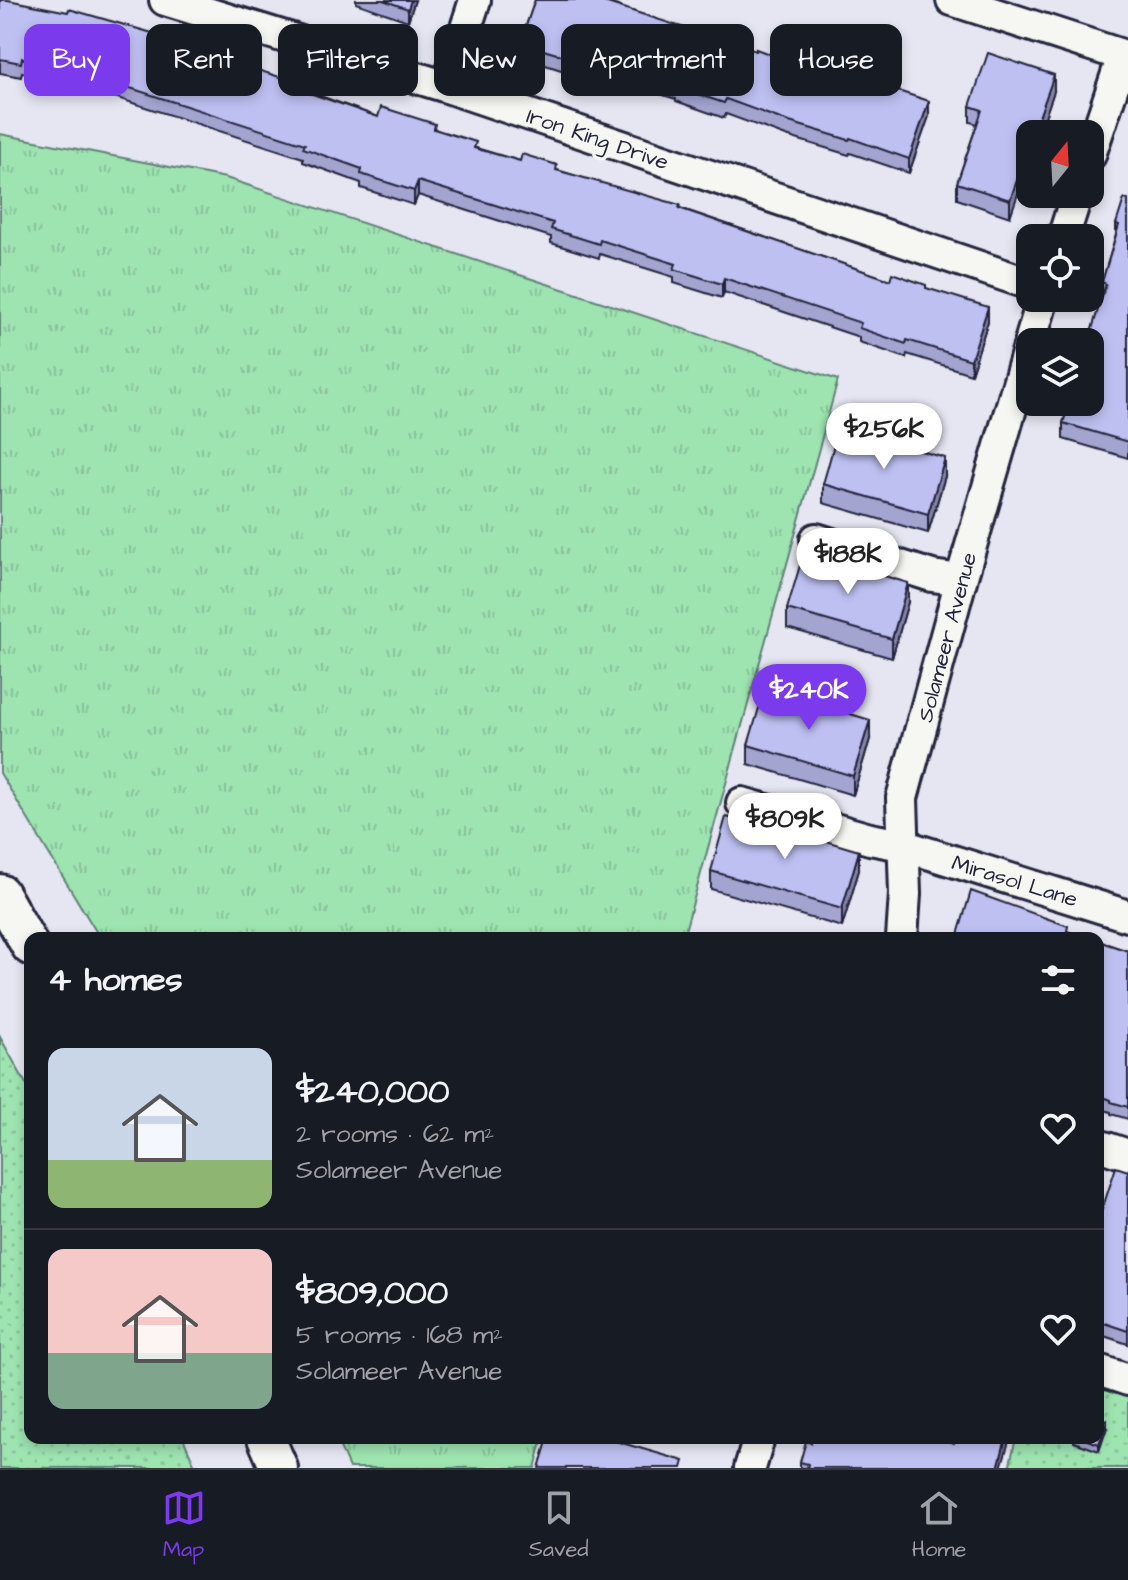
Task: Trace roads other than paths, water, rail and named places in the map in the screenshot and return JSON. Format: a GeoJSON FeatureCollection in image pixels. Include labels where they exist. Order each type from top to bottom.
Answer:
{"type":"FeatureCollection","features":[{"type":"Feature","properties":{"kind":"main road"},"geometry":{"type":"LineString","coordinates":[[0,893],[24,935]]}},
{"type":"Feature","properties":{"kind":"main road"},"geometry":{"type":"LineString","coordinates":[[269,1444],[279,1468]]}},
{"type":"Feature","properties":{"kind":"street","name":"Iron King Drive"},"geometry":{"type":"LineString","coordinates":[[165,0],[434,83]]}},
{"type":"Feature","properties":{"kind":"street"},"geometry":{"type":"LineString","coordinates":[[467,24],[475,0]]}},
{"type":"Feature","properties":{"kind":"street"},"geometry":{"type":"LineString","coordinates":[[952,0],[1126,56],[1103,120]]}},
{"type":"Feature","properties":{"kind":"street","name":"Iron King Drive"},"geometry":{"type":"LineString","coordinates":[[474,96],[1016,279]]}},
{"type":"Feature","properties":{"kind":"street","name":"Solameer Avenue"},"geometry":{"type":"LineString","coordinates":[[902,932],[905,894],[902,798],[1016,390]]}},
{"type":"Feature","properties":{"kind":"street"},"geometry":{"type":"LineString","coordinates":[[816,539],[932,576],[961,580]]}},
{"type":"Feature","properties":{"kind":"street","name":"Mirasol Lane"},"geometry":{"type":"LineString","coordinates":[[742,803],[902,845],[1128,916]]}},
{"type":"Feature","properties":{"kind":"street"},"geometry":{"type":"LineString","coordinates":[[1104,1147],[1128,1155]]}},
{"type":"Feature","properties":{"kind":"street"},"geometry":{"type":"LineString","coordinates":[[1104,1372],[1128,1380]]}},
{"type":"Feature","properties":{"kind":"street"},"geometry":{"type":"LineString","coordinates":[[750,1468],[757,1444]]}}]}
